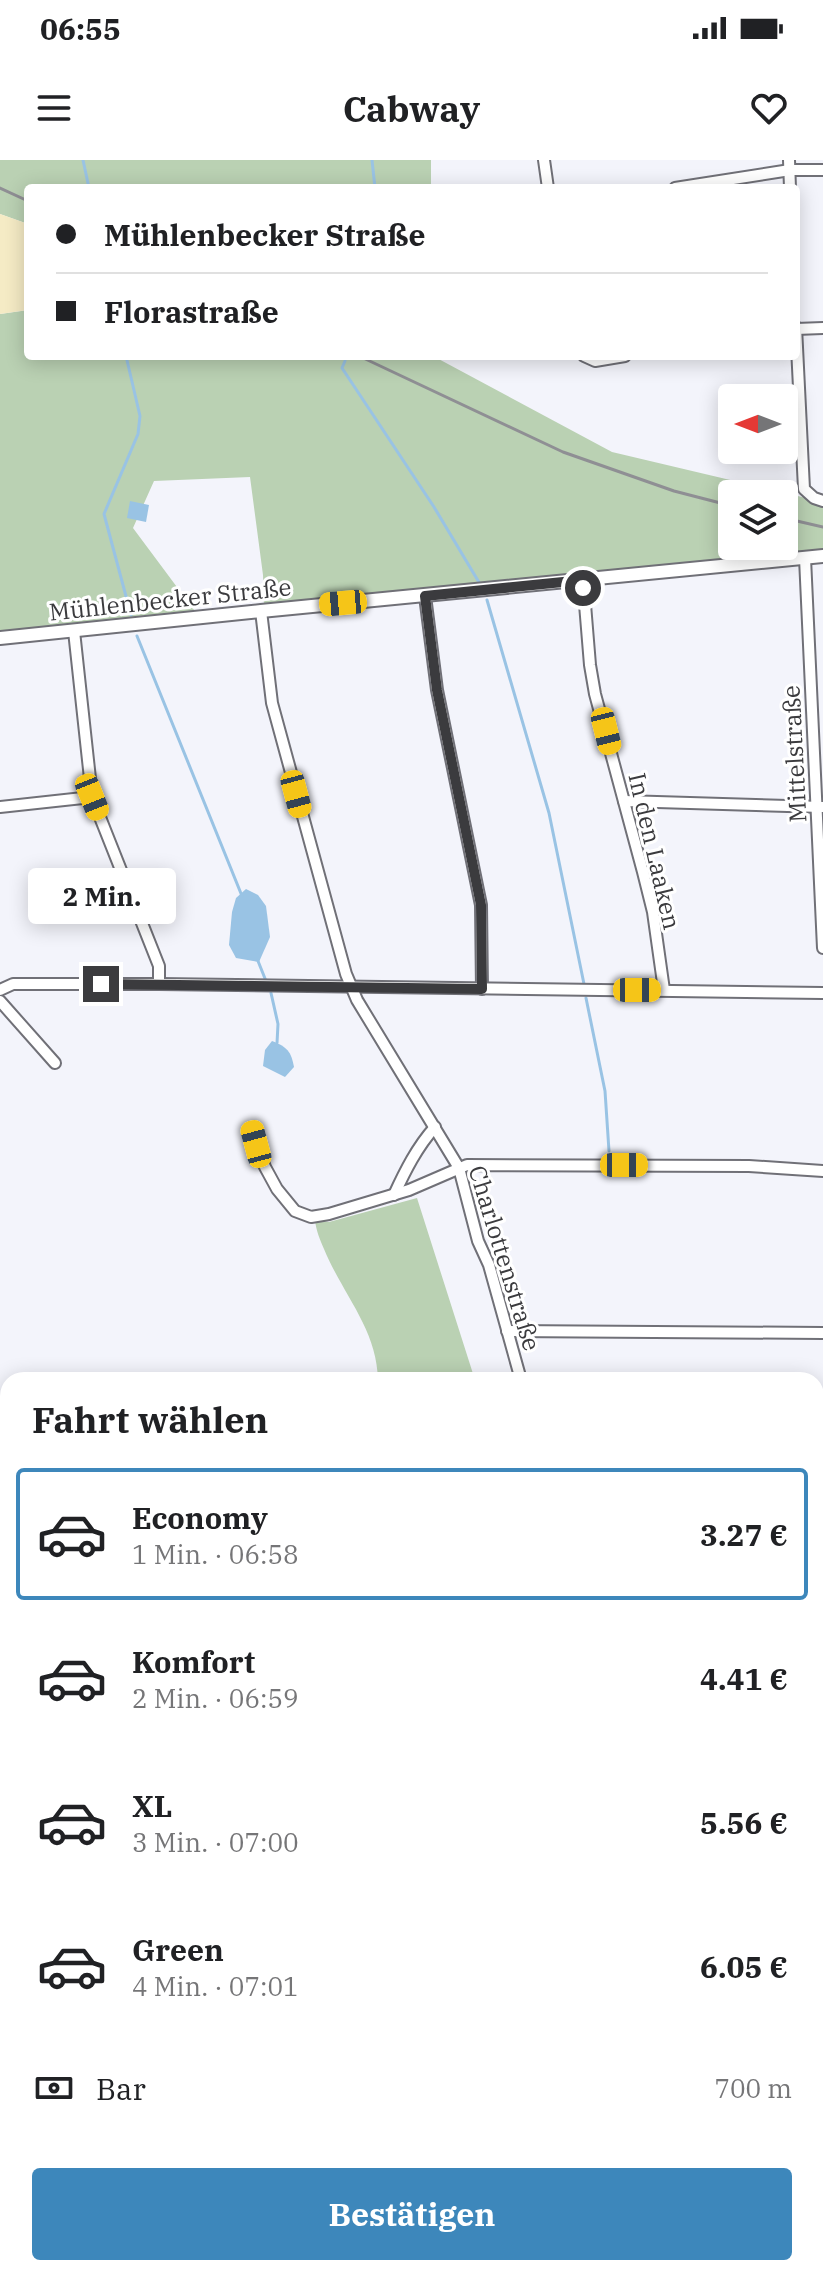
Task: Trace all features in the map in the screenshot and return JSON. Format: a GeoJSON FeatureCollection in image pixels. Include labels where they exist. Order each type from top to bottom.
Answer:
{"type":"FeatureCollection","features":[{"type":"Feature","properties":{"kind":"main road","name":"Mühlenbecker Straße"},"geometry":{"type":"LineString","coordinates":[[0,638],[823,556]]}},
{"type":"Feature","properties":{"kind":"street"},"geometry":{"type":"LineString","coordinates":[[544,160],[547,184]]}},
{"type":"Feature","properties":{"kind":"street"},"geometry":{"type":"LineString","coordinates":[[695,184],[789,165],[823,170]]}},
{"type":"Feature","properties":{"kind":"street"},"geometry":{"type":"LineString","coordinates":[[800,328],[823,328]]}},
{"type":"Feature","properties":{"kind":"street"},"geometry":{"type":"LineString","coordinates":[[798,360],[804,489],[823,501]]}},
{"type":"Feature","properties":{"kind":"street","name":"Mittelstraße"},"geometry":{"type":"LineString","coordinates":[[805,558],[820,807],[823,948]]}},
{"type":"Feature","properties":{"kind":"street","name":"In den Laaken"},"geometry":{"type":"LineString","coordinates":[[583,580],[595,694],[653,912],[664,990]]}},
{"type":"Feature","properties":{"kind":"street"},"geometry":{"type":"LineString","coordinates":[[425,596],[437,690],[481,905],[482,989]]}},
{"type":"Feature","properties":{"kind":"street","name":"Charlottenstraße"},"geometry":{"type":"LineString","coordinates":[[261,611],[272,703],[351,988],[459,1168],[519,1372]]}},
{"type":"Feature","properties":{"kind":"street"},"geometry":{"type":"LineString","coordinates":[[74,631],[92,797],[159,966],[159,984]]}},
{"type":"Feature","properties":{"kind":"street"},"geometry":{"type":"LineString","coordinates":[[0,807],[92,797]]}},
{"type":"Feature","properties":{"kind":"street"},"geometry":{"type":"LineString","coordinates":[[624,801],[820,807]]}},
{"type":"Feature","properties":{"kind":"street"},"geometry":{"type":"LineString","coordinates":[[0,990],[13,984],[159,984],[823,993]]}},
{"type":"Feature","properties":{"kind":"street"},"geometry":{"type":"LineString","coordinates":[[0,1001],[55,1063]]}},
{"type":"Feature","properties":{"kind":"street"},"geometry":{"type":"LineString","coordinates":[[394,1195],[414,1156],[435,1127]]}},
{"type":"Feature","properties":{"kind":"street"},"geometry":{"type":"LineString","coordinates":[[251,1128],[277,1189],[287,1203],[304,1215],[318,1217],[394,1195],[467,1165],[749,1166],[823,1171]]}},
{"type":"Feature","properties":{"kind":"street"},"geometry":{"type":"LineString","coordinates":[[507,1331],[823,1333]]}},
{"type":"Feature","properties":{"kind":"green space"},"geometry":{"type":"Polygon","coordinates":[[[0,160],[431,160],[431,184],[24,184],[24,223],[0,214],[0,160]]]}},
{"type":"Feature","properties":{"kind":"green space"},"geometry":{"type":"Polygon","coordinates":[[[24,311],[24,360],[440,360],[612,452],[730,480],[718,480],[718,560],[777,560],[264,607],[263,575],[250,477],[154,481],[133,528],[200,618],[0,638],[0,314],[24,311]]]}},
{"type":"Feature","properties":{"kind":"green space"},"geometry":{"type":"Polygon","coordinates":[[[798,496],[823,502],[823,550],[798,552],[798,496]]]}},
{"type":"Feature","properties":{"kind":"green space"},"geometry":{"type":"Polygon","coordinates":[[[417,1198],[472,1372],[377,1372],[372,1344],[318,1235],[315,1220],[329,1222],[417,1198]]]}},
{"type":"Feature","properties":{"kind":"sand"},"geometry":{"type":"Polygon","coordinates":[[[0,214],[24,223],[24,311],[0,314],[0,214]]]}},
{"type":"Feature","properties":{"kind":"water"},"geometry":{"type":"Polygon","coordinates":[[[130,501],[149,505],[146,522],[127,518],[130,501]]]}},
{"type":"Feature","properties":{"kind":"water"},"geometry":{"type":"Polygon","coordinates":[[[246,889],[258,895],[266,906],[270,937],[259,962],[236,958],[229,945],[236,898],[246,889]]]}},
{"type":"Feature","properties":{"kind":"water"},"geometry":{"type":"Polygon","coordinates":[[[272,1041],[288,1050],[291,1057],[294,1067],[285,1077],[263,1066],[265,1050],[272,1041]]]}},
{"type":"Feature","properties":{"kind":"waterway"},"geometry":{"type":"LineString","coordinates":[[83,160],[88,184]]}},
{"type":"Feature","properties":{"kind":"waterway"},"geometry":{"type":"LineString","coordinates":[[372,160],[375,184]]}},
{"type":"Feature","properties":{"kind":"waterway"},"geometry":{"type":"LineString","coordinates":[[127,360],[140,416],[138,434],[104,514],[131,615]]}},
{"type":"Feature","properties":{"kind":"waterway"},"geometry":{"type":"LineString","coordinates":[[345,361],[342,368],[434,507],[480,584]]}},
{"type":"Feature","properties":{"kind":"waterway"},"geometry":{"type":"LineString","coordinates":[[487,600],[549,813],[584,984]]}},
{"type":"Feature","properties":{"kind":"waterway"},"geometry":{"type":"LineString","coordinates":[[137,636],[242,896]]}},
{"type":"Feature","properties":{"kind":"waterway"},"geometry":{"type":"LineString","coordinates":[[258,961],[266,981]]}},
{"type":"Feature","properties":{"kind":"waterway"},"geometry":{"type":"LineString","coordinates":[[271,993],[278,1024],[277,1043]]}},
{"type":"Feature","properties":{"kind":"waterway"},"geometry":{"type":"LineString","coordinates":[[586,998],[605,1091],[609,1151]]}},
{"type":"Feature","properties":{"kind":"railway"},"geometry":{"type":"LineString","coordinates":[[0,188],[24,199]]}},
{"type":"Feature","properties":{"kind":"railway"},"geometry":{"type":"LineString","coordinates":[[368,360],[563,452],[674,491],[718,502]]}},
{"type":"Feature","properties":{"kind":"railway"},"geometry":{"type":"LineString","coordinates":[[798,521],[823,527]]}},
{"type":"Feature","properties":{"kind":"route"},"geometry":{"type":"LineString","coordinates":[[101,984],[482,989],[481,905],[437,690],[425,596],[583,580],[583,588]]}}]}
